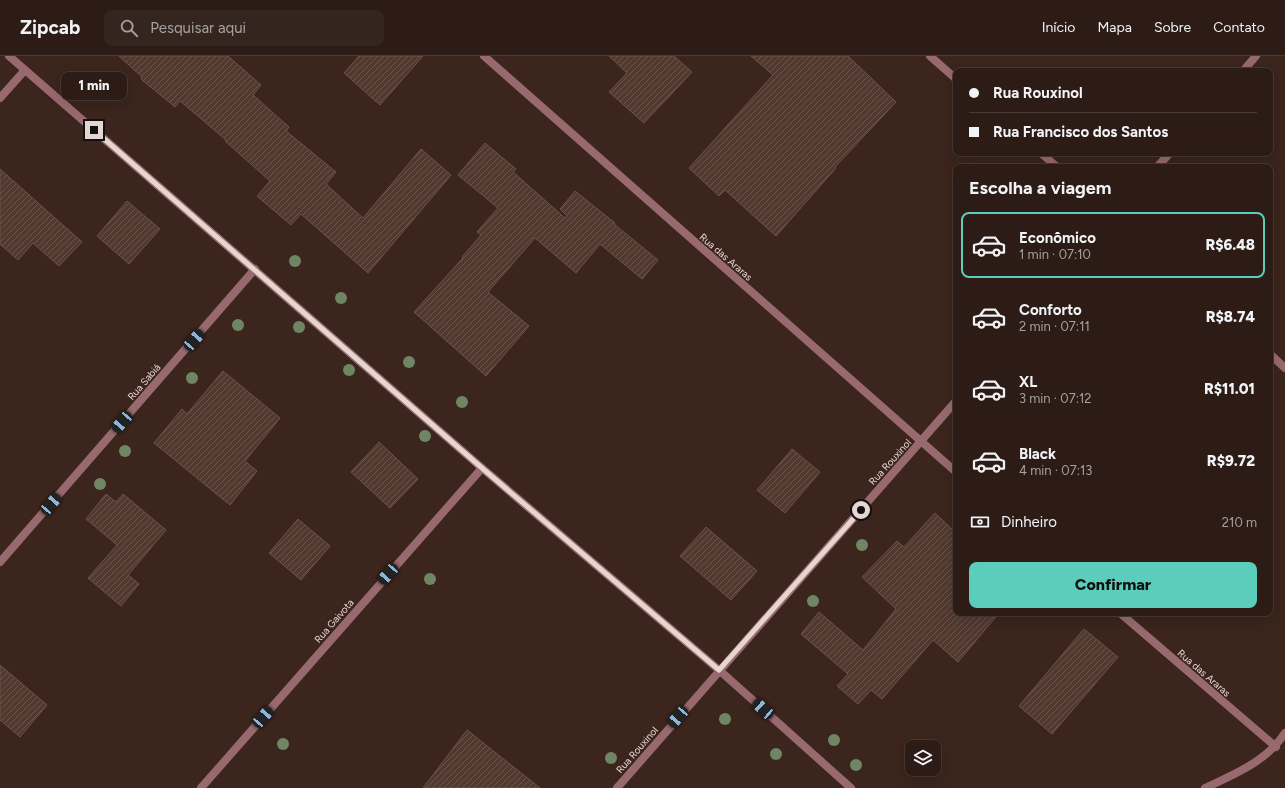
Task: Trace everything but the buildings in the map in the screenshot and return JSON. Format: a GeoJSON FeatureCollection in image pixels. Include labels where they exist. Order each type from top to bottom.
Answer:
{"type":"FeatureCollection","features":[{"type":"Feature","properties":{"kind":"street"},"geometry":{"type":"LineString","coordinates":[[9,56],[482,468],[719,670],[851,788]]}},
{"type":"Feature","properties":{"kind":"street","name":"Rua das Araras"},"geometry":{"type":"LineString","coordinates":[[484,56],[953,469]]}},
{"type":"Feature","properties":{"kind":"street"},"geometry":{"type":"LineString","coordinates":[[930,56],[953,76]]}},
{"type":"Feature","properties":{"kind":"street"},"geometry":{"type":"LineString","coordinates":[[1245,68],[1256,56]]}},
{"type":"Feature","properties":{"kind":"street"},"geometry":{"type":"LineString","coordinates":[[0,98],[25,70]]}},
{"type":"Feature","properties":{"kind":"street"},"geometry":{"type":"LineString","coordinates":[[1044,156],[1053,164]]}},
{"type":"Feature","properties":{"kind":"street"},"geometry":{"type":"LineString","coordinates":[[1160,164],[1167,156]]}},
{"type":"Feature","properties":{"kind":"street","name":"Rua Sabiá"},"geometry":{"type":"LineString","coordinates":[[0,562],[255,269]]}},
{"type":"Feature","properties":{"kind":"street"},"geometry":{"type":"LineString","coordinates":[[1273,357],[1285,368]]}},
{"type":"Feature","properties":{"kind":"street","name":"Rua Rouxinol"},"geometry":{"type":"LineString","coordinates":[[617,788],[953,405]]}},
{"type":"Feature","properties":{"kind":"street","name":"Rua Gaivota"},"geometry":{"type":"LineString","coordinates":[[201,788],[482,468]]}},
{"type":"Feature","properties":{"kind":"street","name":"Rua das Araras"},"geometry":{"type":"LineString","coordinates":[[1123,616],[1276,747]]}},
{"type":"Feature","properties":{"kind":"street"},"geometry":{"type":"LineString","coordinates":[[1205,788],[1242,771],[1276,747],[1285,733]]}},
{"type":"Feature","properties":{"kind":"route"},"geometry":{"type":"LineString","coordinates":[[94,130],[482,468],[719,670],[861,510]]}}]}
